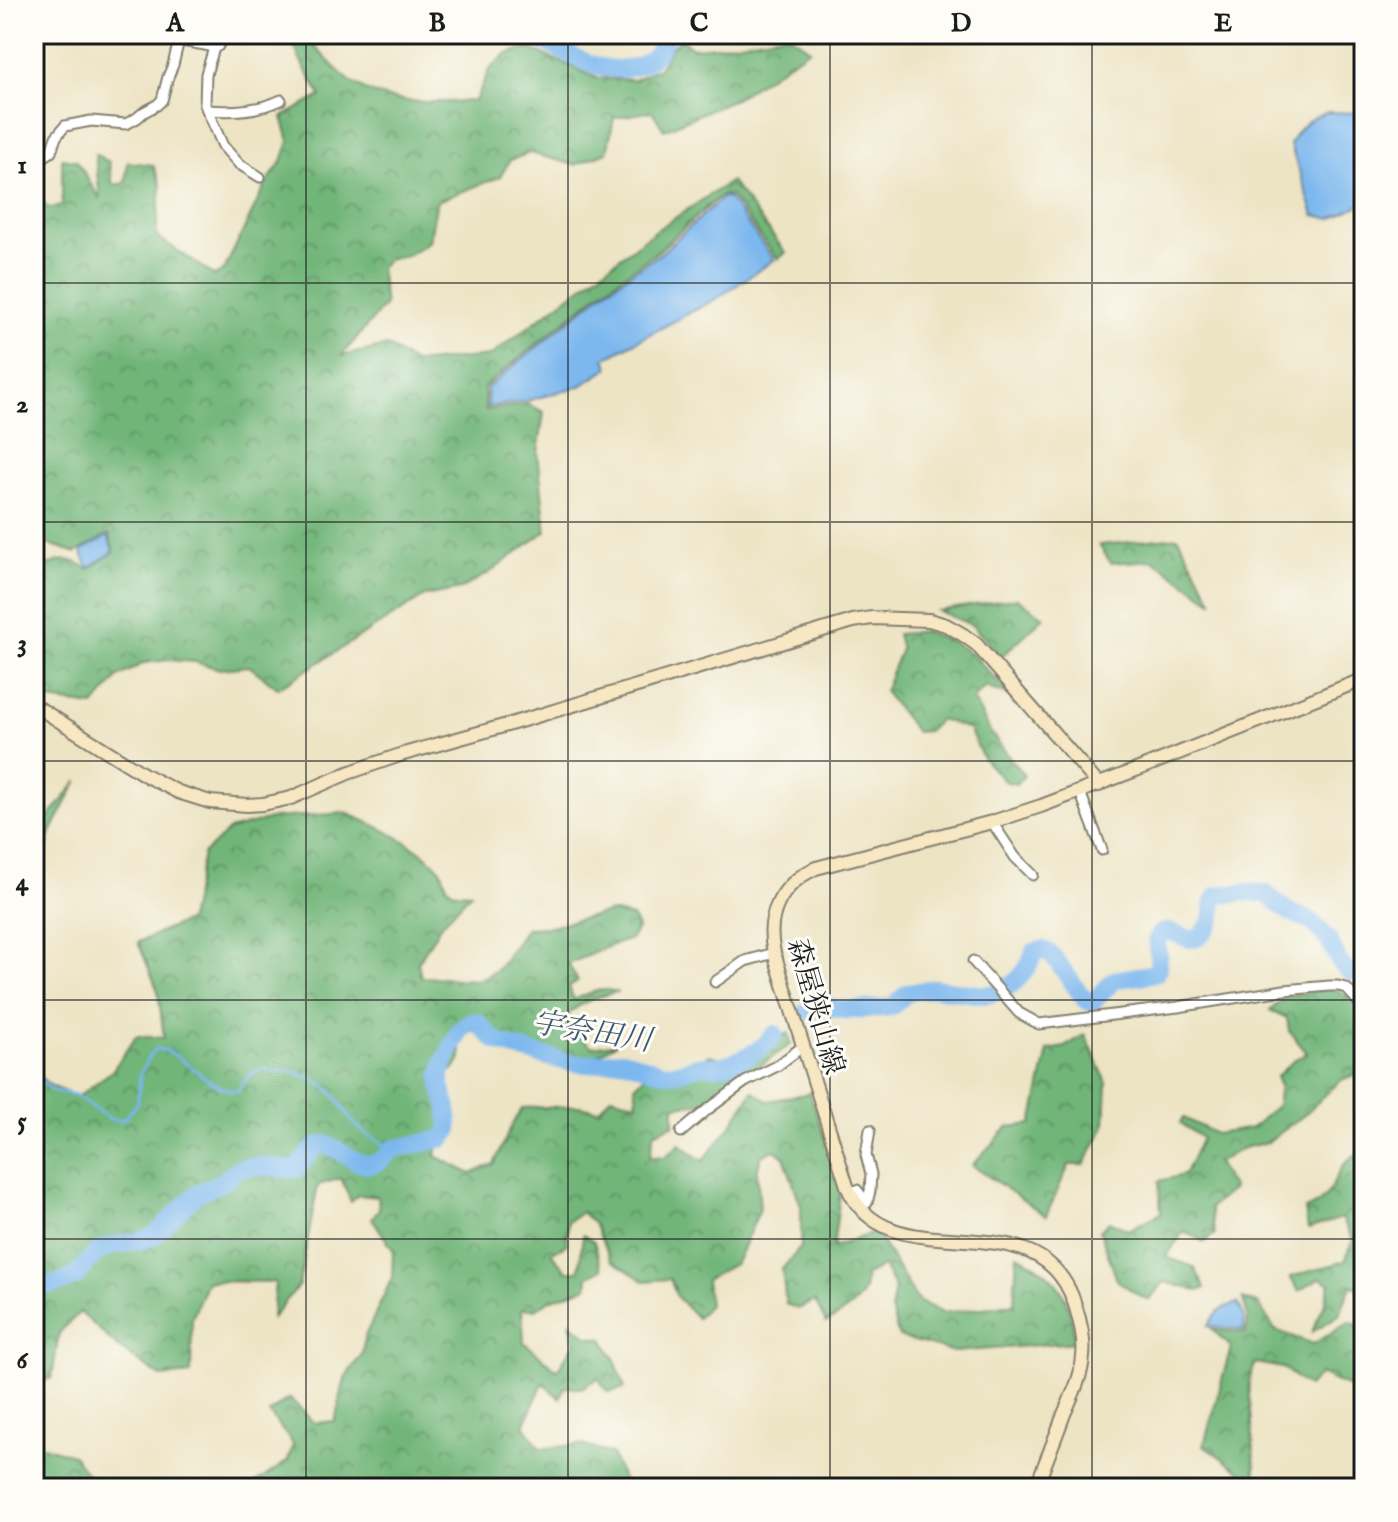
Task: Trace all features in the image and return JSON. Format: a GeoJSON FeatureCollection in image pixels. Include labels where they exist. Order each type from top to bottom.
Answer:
{"type":"FeatureCollection","features":[{"type":"Feature","properties":{"kind":"main road"},"geometry":{"type":"LineString","coordinates":[[34,705],[145,775],[178,792],[210,802],[263,804],[291,798],[400,755],[853,621],[872,618],[929,620],[946,625],[976,644],[1099,785]]}},
{"type":"Feature","properties":{"kind":"main road","name":"森屋狭山線"},"geometry":{"type":"LineString","coordinates":[[1036,1488],[1084,1355],[1078,1315],[1065,1282],[1042,1260],[1011,1245],[909,1236],[876,1223],[864,1213],[850,1193],[774,953],[771,926],[776,908],[787,890],[808,871],[992,822],[1080,792],[1364,679]]}},
{"type":"Feature","properties":{"kind":"street"},"geometry":{"type":"LineString","coordinates":[[111,34],[119,34]]}},
{"type":"Feature","properties":{"kind":"street"},"geometry":{"type":"LineString","coordinates":[[162,34],[164,38],[214,48]]}},
{"type":"Feature","properties":{"kind":"street"},"geometry":{"type":"LineString","coordinates":[[224,34],[214,48],[206,74],[205,105],[223,146],[239,164],[260,177]]}},
{"type":"Feature","properties":{"kind":"street"},"geometry":{"type":"LineString","coordinates":[[34,163],[51,152],[56,137],[65,126],[81,121],[126,124],[157,105],[162,100],[179,40]]}},
{"type":"Feature","properties":{"kind":"street"},"geometry":{"type":"LineString","coordinates":[[207,110],[256,109],[281,100]]}},
{"type":"Feature","properties":{"kind":"street"},"geometry":{"type":"LineString","coordinates":[[1080,792],[1102,850]]}},
{"type":"Feature","properties":{"kind":"street"},"geometry":{"type":"LineString","coordinates":[[992,822],[1015,857],[1033,875]]}},
{"type":"Feature","properties":{"kind":"street"},"geometry":{"type":"LineString","coordinates":[[715,982],[745,961],[774,953]]}},
{"type":"Feature","properties":{"kind":"street"},"geometry":{"type":"LineString","coordinates":[[973,961],[1019,1013],[1039,1024],[1329,986],[1346,988],[1364,1008]]}},
{"type":"Feature","properties":{"kind":"street"},"geometry":{"type":"LineString","coordinates":[[681,1132],[745,1082],[777,1066],[802,1047]]}},
{"type":"Feature","properties":{"kind":"street"},"geometry":{"type":"LineString","coordinates":[[850,1193],[857,1190],[867,1203],[871,1174],[866,1155],[870,1130]]}},
{"type":"Feature","properties":{"kind":"green space"},"geometry":{"type":"Polygon","coordinates":[[[290,34],[304,34],[340,73],[367,91],[397,100],[428,102],[475,101],[489,70],[506,54],[529,48],[597,78],[634,80],[659,68],[681,39],[693,48],[788,34],[810,49],[736,98],[664,130],[652,111],[614,118],[607,152],[575,165],[530,153],[510,160],[500,177],[437,201],[429,242],[406,256],[388,259],[380,268],[385,305],[341,356],[387,346],[414,363],[490,356],[655,231],[731,181],[786,253],[777,259],[731,196],[721,195],[658,251],[602,291],[484,387],[486,410],[528,404],[544,412],[538,453],[546,531],[492,571],[461,589],[425,596],[278,688],[249,666],[220,669],[195,662],[169,660],[144,663],[118,677],[94,706],[34,698],[34,570],[68,560],[88,569],[114,552],[109,534],[75,553],[50,545],[34,545],[34,189],[48,208],[62,206],[62,158],[77,161],[100,199],[95,154],[109,162],[113,185],[125,183],[128,162],[153,165],[161,185],[156,236],[215,276],[224,270],[266,184],[282,161],[289,141],[282,117],[321,96],[300,60],[290,34]]]}},
{"type":"Feature","properties":{"kind":"green space"},"geometry":{"type":"Polygon","coordinates":[[[1178,537],[1213,602],[1153,560],[1111,563],[1099,545],[1178,537]]]}},
{"type":"Feature","properties":{"kind":"green space"},"geometry":{"type":"Polygon","coordinates":[[[1017,598],[1044,617],[1001,657],[972,625],[938,611],[1017,598]]]}},
{"type":"Feature","properties":{"kind":"green space"},"geometry":{"type":"Polygon","coordinates":[[[924,631],[953,642],[975,657],[1011,696],[985,687],[973,699],[991,733],[1024,776],[1016,784],[1004,781],[983,758],[969,729],[940,719],[928,731],[916,732],[884,691],[901,649],[897,634],[924,631]]]}},
{"type":"Feature","properties":{"kind":"green space"},"geometry":{"type":"Polygon","coordinates":[[[78,780],[51,832],[40,870],[34,878],[34,849],[46,821],[78,780]]]}},
{"type":"Feature","properties":{"kind":"green space"},"geometry":{"type":"Polygon","coordinates":[[[346,813],[383,829],[420,851],[440,869],[447,887],[452,891],[471,893],[440,926],[418,963],[421,977],[478,980],[497,970],[526,928],[546,927],[611,912],[632,917],[638,927],[631,939],[568,964],[578,981],[569,987],[574,1000],[600,990],[616,992],[584,1003],[568,1015],[578,1034],[592,1047],[617,1043],[590,1060],[568,1062],[516,1050],[480,1030],[457,1033],[461,1059],[455,1068],[441,1076],[443,1086],[455,1106],[455,1119],[439,1136],[436,1156],[471,1174],[494,1164],[522,1108],[579,1106],[599,1110],[611,1096],[637,1103],[635,1085],[655,1068],[683,1066],[710,1055],[739,1057],[789,1033],[791,1044],[715,1098],[674,1106],[674,1124],[654,1133],[650,1156],[665,1157],[680,1144],[703,1161],[753,1091],[768,1101],[810,1093],[841,1187],[833,1247],[876,1232],[918,1301],[943,1313],[1014,1304],[1017,1255],[1043,1271],[1060,1289],[1070,1312],[1075,1342],[954,1352],[899,1337],[891,1310],[895,1289],[883,1266],[865,1276],[863,1293],[853,1305],[826,1323],[815,1301],[798,1309],[786,1304],[782,1269],[801,1247],[801,1206],[784,1157],[774,1150],[761,1156],[757,1172],[760,1209],[736,1263],[706,1280],[709,1305],[697,1318],[677,1297],[670,1279],[644,1281],[611,1260],[594,1224],[582,1212],[568,1221],[567,1244],[551,1253],[567,1271],[579,1271],[583,1235],[594,1242],[602,1269],[588,1277],[587,1287],[550,1300],[536,1309],[522,1309],[524,1342],[557,1370],[575,1343],[570,1323],[589,1337],[603,1339],[625,1388],[608,1392],[598,1378],[582,1388],[565,1387],[560,1398],[543,1383],[524,1425],[541,1449],[579,1444],[612,1454],[626,1488],[329,1488],[299,1477],[289,1488],[248,1488],[288,1461],[293,1444],[269,1413],[289,1398],[315,1423],[335,1421],[345,1378],[362,1354],[365,1336],[392,1278],[393,1250],[372,1218],[379,1209],[378,1197],[358,1195],[351,1202],[341,1178],[318,1185],[299,1285],[272,1318],[275,1282],[207,1281],[192,1319],[191,1374],[161,1377],[118,1347],[80,1312],[59,1333],[52,1378],[34,1384],[34,1072],[51,1086],[77,1097],[112,1071],[136,1036],[164,1038],[158,991],[138,942],[189,920],[203,854],[229,830],[274,818],[346,813]]]}},
{"type":"Feature","properties":{"kind":"green space"},"geometry":{"type":"Polygon","coordinates":[[[1329,989],[1345,993],[1364,1012],[1364,1071],[1341,1080],[1304,1115],[1268,1142],[1243,1148],[1217,1163],[1233,1189],[1210,1208],[1215,1234],[1204,1242],[1184,1231],[1166,1257],[1194,1267],[1205,1288],[1199,1291],[1164,1282],[1150,1300],[1140,1296],[1117,1280],[1100,1231],[1109,1221],[1128,1230],[1161,1213],[1159,1181],[1184,1175],[1202,1138],[1180,1123],[1184,1118],[1216,1134],[1252,1128],[1277,1105],[1280,1086],[1276,1077],[1295,1059],[1307,1053],[1289,1031],[1287,1018],[1270,1010],[1289,995],[1329,989]]]}},
{"type":"Feature","properties":{"kind":"green space"},"geometry":{"type":"Polygon","coordinates":[[[1085,1034],[1107,1083],[1105,1126],[1084,1165],[1069,1165],[1046,1216],[972,1165],[1008,1127],[1032,1124],[1048,1050],[1065,1047],[1085,1034]]]}},
{"type":"Feature","properties":{"kind":"green space"},"geometry":{"type":"Polygon","coordinates":[[[1364,1150],[1364,1289],[1351,1286],[1339,1315],[1312,1332],[1330,1284],[1320,1278],[1299,1291],[1290,1277],[1345,1261],[1353,1240],[1342,1218],[1308,1229],[1305,1209],[1324,1198],[1345,1163],[1364,1150]]]}},
{"type":"Feature","properties":{"kind":"green space"},"geometry":{"type":"Polygon","coordinates":[[[1243,1299],[1258,1303],[1275,1330],[1313,1344],[1349,1322],[1364,1327],[1364,1394],[1320,1374],[1308,1387],[1283,1368],[1255,1363],[1249,1382],[1256,1483],[1204,1445],[1231,1347],[1212,1329],[1246,1333],[1248,1317],[1243,1299]]]}},
{"type":"Feature","properties":{"kind":"green space"},"geometry":{"type":"Polygon","coordinates":[[[34,1434],[40,1445],[73,1455],[97,1488],[34,1488],[34,1434]]]}},
{"type":"Feature","properties":{"kind":"water"},"geometry":{"type":"Polygon","coordinates":[[[1327,112],[1364,113],[1364,203],[1331,219],[1314,215],[1290,144],[1305,124],[1327,112]]]}},
{"type":"Feature","properties":{"kind":"water"},"geometry":{"type":"Polygon","coordinates":[[[723,197],[729,198],[774,260],[716,299],[605,358],[609,368],[580,386],[527,401],[488,407],[487,388],[604,292],[662,252],[723,197]]]}},
{"type":"Feature","properties":{"kind":"water"},"geometry":{"type":"Polygon","coordinates":[[[108,536],[113,552],[88,568],[81,551],[108,536]]]}},
{"type":"Feature","properties":{"kind":"water"},"geometry":{"type":"Polygon","coordinates":[[[1238,1303],[1244,1316],[1244,1330],[1208,1326],[1220,1310],[1238,1303]]]}},
{"type":"Feature","properties":{"kind":"waterway"},"geometry":{"type":"LineString","coordinates":[[531,34],[571,56],[615,69],[648,61],[658,51],[667,34]]}},
{"type":"Feature","properties":{"kind":"waterway","name":"宇奈田川"},"geometry":{"type":"LineString","coordinates":[[806,1011],[828,1007],[845,1010],[884,1008],[893,1006],[907,993],[934,988],[992,994],[1015,982],[1027,968],[1034,952],[1042,950],[1053,956],[1085,1000],[1094,1001],[1114,980],[1156,973],[1159,963],[1157,939],[1163,932],[1196,938],[1211,921],[1213,904],[1218,895],[1251,892],[1266,894],[1289,912],[1309,920],[1329,941],[1345,968],[1351,972],[1364,970]]}},
{"type":"Feature","properties":{"kind":"waterway","name":"宇奈田川"},"geometry":{"type":"LineString","coordinates":[[34,1288],[75,1277],[97,1252],[110,1246],[155,1235],[196,1194],[224,1181],[239,1168],[298,1168],[314,1148],[324,1144],[359,1162],[375,1164],[392,1149],[442,1139],[449,1131],[441,1074],[461,1029],[470,1022],[478,1022],[495,1040],[538,1055],[584,1064],[621,1060],[667,1073],[732,1062],[756,1051],[775,1034]]}},
{"type":"Feature","properties":{"kind":"waterway"},"geometry":{"type":"LineString","coordinates":[[34,1075],[52,1090],[75,1095],[110,1119],[119,1120],[125,1118],[138,1102],[140,1075],[156,1049],[175,1055],[216,1085],[237,1091],[254,1072],[274,1069],[297,1073],[327,1088],[360,1129],[392,1149]]}}]}
